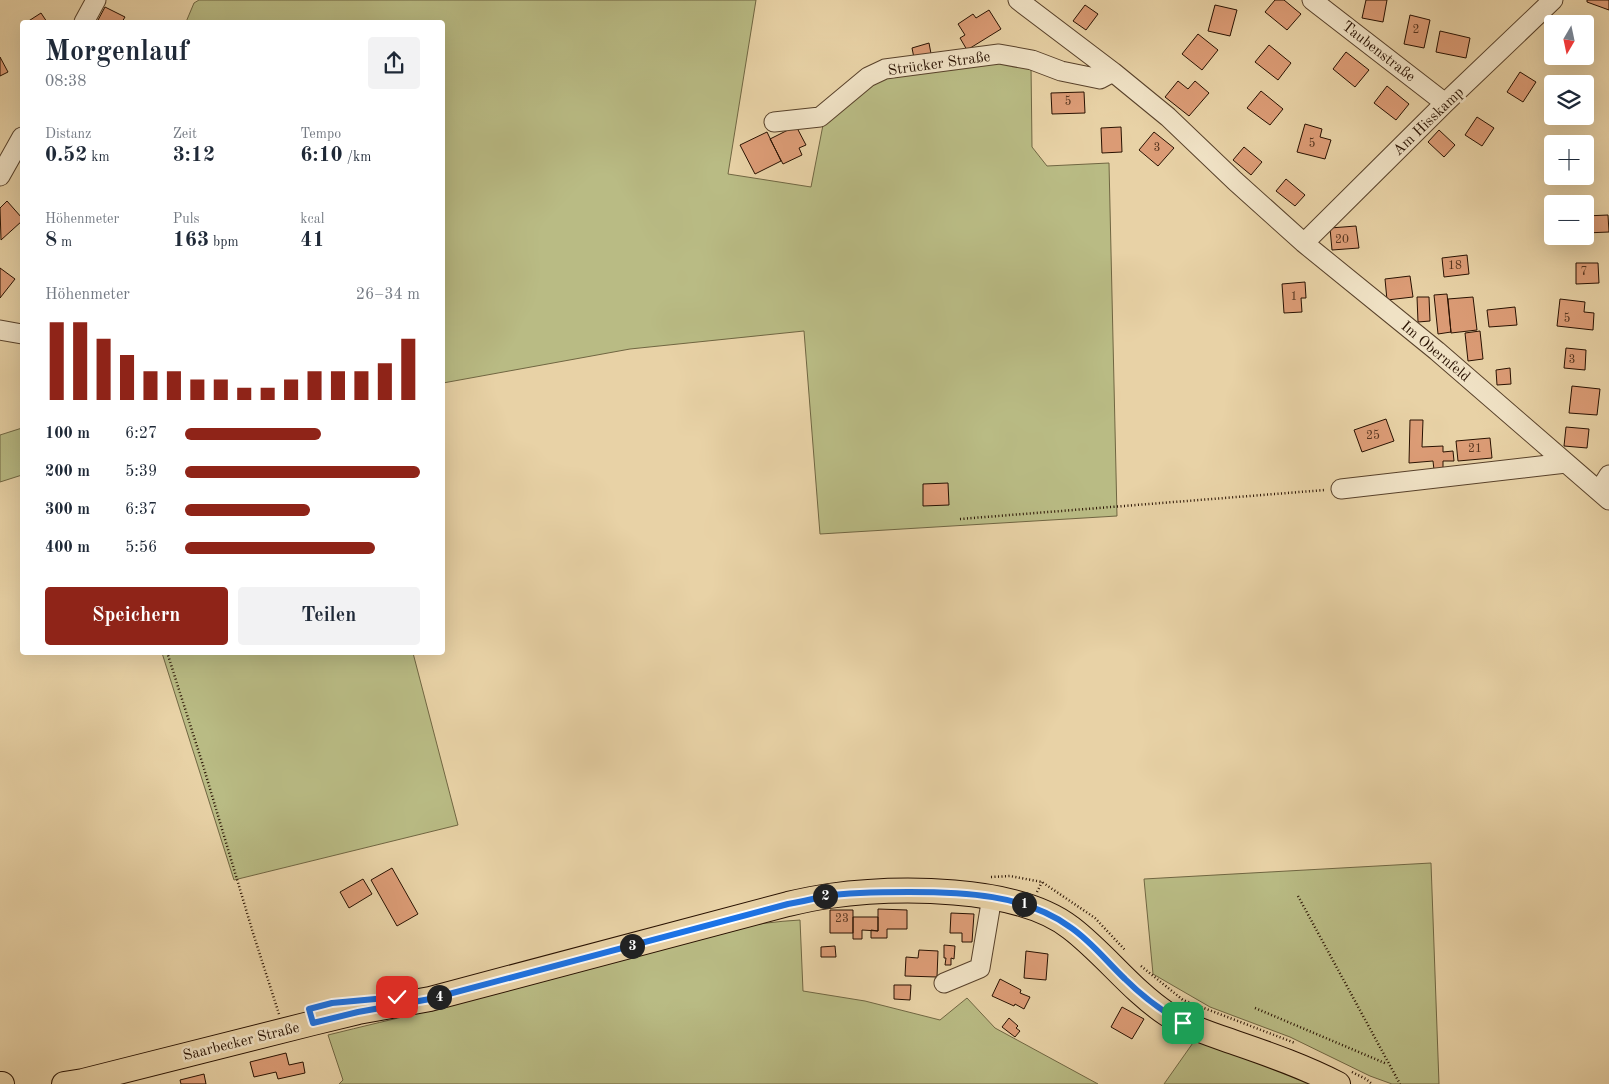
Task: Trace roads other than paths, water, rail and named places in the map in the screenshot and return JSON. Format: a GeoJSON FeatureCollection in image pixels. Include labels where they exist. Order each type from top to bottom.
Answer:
{"type":"FeatureCollection","features":[{"type":"Feature","properties":{"kind":"main road","name":"Saarbecker Straße"},"geometry":{"type":"LineString","coordinates":[[64,1084],[83,1081],[358,1012],[430,999],[788,904],[826,896],[874,892],[938,893],[989,887],[1070,927],[1146,998],[1167,1014],[1183,1023],[1292,1063],[1343,1077]]}},
{"type":"Feature","properties":{"kind":"street"},"geometry":{"type":"LineString","coordinates":[[85,20],[96,0]]}},
{"type":"Feature","properties":{"kind":"street"},"geometry":{"type":"LineString","coordinates":[[1018,0],[1113,72],[1168,117],[1304,243]]}},
{"type":"Feature","properties":{"kind":"street","name":"Taubenstraße"},"geometry":{"type":"LineString","coordinates":[[1312,0],[1445,103]]}},
{"type":"Feature","properties":{"kind":"street","name":"Am Hisskamp"},"geometry":{"type":"LineString","coordinates":[[1304,243],[1445,103],[1553,0]]}},
{"type":"Feature","properties":{"kind":"street","name":"Strücker Straße"},"geometry":{"type":"LineString","coordinates":[[774,122],[820,117],[868,77],[885,69],[999,54],[1032,60],[1061,71],[1100,79],[1113,72]]}},
{"type":"Feature","properties":{"kind":"street"},"geometry":{"type":"LineString","coordinates":[[0,176],[20,141]]}},
{"type":"Feature","properties":{"kind":"street","name":"Im Obernfeld"},"geometry":{"type":"LineString","coordinates":[[1304,243],[1436,351],[1604,496]]}},
{"type":"Feature","properties":{"kind":"street"},"geometry":{"type":"LineString","coordinates":[[0,330],[20,334]]}},
{"type":"Feature","properties":{"kind":"street"},"geometry":{"type":"LineString","coordinates":[[1341,488],[1566,463]]}},
{"type":"Feature","properties":{"kind":"street"},"geometry":{"type":"LineString","coordinates":[[1604,496],[1609,475]]}},
{"type":"Feature","properties":{"kind":"street"},"geometry":{"type":"LineString","coordinates":[[944,983],[980,968],[989,887]]}}]}
